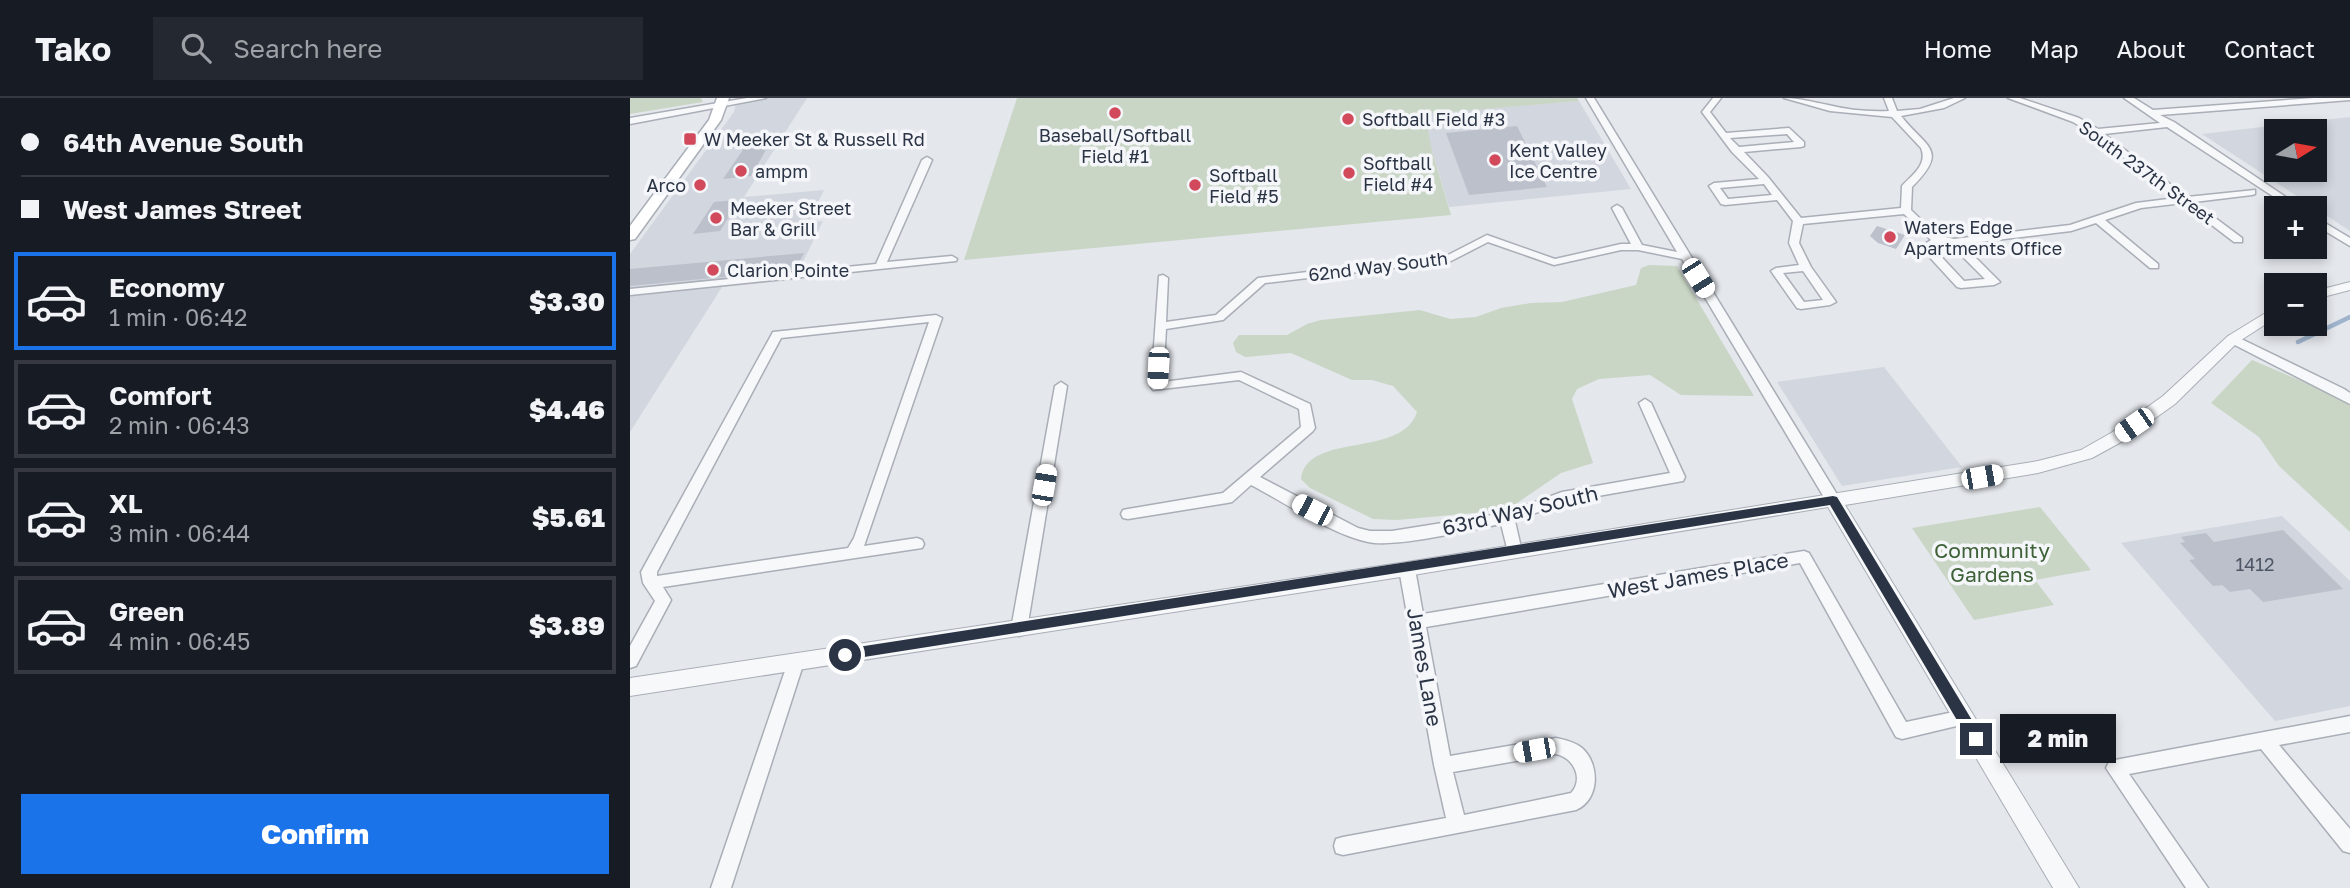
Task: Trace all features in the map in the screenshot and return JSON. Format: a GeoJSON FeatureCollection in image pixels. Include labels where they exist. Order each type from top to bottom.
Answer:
{"type":"FeatureCollection","features":[{"type":"Feature","properties":{"kind":"main road"},"geometry":{"type":"LineString","coordinates":[[630,236],[715,120],[722,102]]}},
{"type":"Feature","properties":{"kind":"street"},"geometry":{"type":"LineString","coordinates":[[630,121],[722,102],[762,98]]}},
{"type":"Feature","properties":{"kind":"street"},"geometry":{"type":"LineString","coordinates":[[1590,98],[2067,888]]}},
{"type":"Feature","properties":{"kind":"street"},"geometry":{"type":"LineString","coordinates":[[1717,98],[1706,112],[1735,150],[1766,181],[1798,221],[1794,243],[1806,267],[1830,302],[1801,306],[1776,271],[1806,267]]}},
{"type":"Feature","properties":{"kind":"street"},"geometry":{"type":"LineString","coordinates":[[1788,98],[1846,111],[1891,106],[1931,109],[1961,98]]}},
{"type":"Feature","properties":{"kind":"street"},"geometry":{"type":"LineString","coordinates":[[1804,98],[1841,106],[1918,105],[1941,98]]}},
{"type":"Feature","properties":{"kind":"street","name":"South 237th Street"},"geometry":{"type":"LineString","coordinates":[[2012,98],[2076,120],[2096,132],[2238,240]]}},
{"type":"Feature","properties":{"kind":"street"},"geometry":{"type":"LineString","coordinates":[[2128,98],[2280,196]]}},
{"type":"Feature","properties":{"kind":"street"},"geometry":{"type":"LineString","coordinates":[[2139,98],[2155,113],[2348,98]]}},
{"type":"Feature","properties":{"kind":"street"},"geometry":{"type":"LineString","coordinates":[[1891,106],[1926,148],[1929,159],[1927,169],[1907,186],[1906,211],[1931,237],[1938,240],[1954,242],[2071,228],[2132,207],[2252,192]]}},
{"type":"Feature","properties":{"kind":"street"},"geometry":{"type":"LineString","coordinates":[[2096,132],[2172,124]]}},
{"type":"Feature","properties":{"kind":"street"},"geometry":{"type":"LineString","coordinates":[[1724,136],[1789,131],[1801,144],[1735,150]]}},
{"type":"Feature","properties":{"kind":"street"},"geometry":{"type":"LineString","coordinates":[[880,266],[927,160]]}},
{"type":"Feature","properties":{"kind":"street"},"geometry":{"type":"LineString","coordinates":[[1766,181],[1714,186],[1725,202],[1779,197]]}},
{"type":"Feature","properties":{"kind":"street"},"geometry":{"type":"LineString","coordinates":[[1617,208],[1638,247]]}},
{"type":"Feature","properties":{"kind":"street"},"geometry":{"type":"LineString","coordinates":[[1798,221],[1906,211]]}},
{"type":"Feature","properties":{"kind":"street"},"geometry":{"type":"LineString","coordinates":[[2098,219],[2154,266]]}},
{"type":"Feature","properties":{"kind":"street"},"geometry":{"type":"LineString","coordinates":[[2327,228],[2350,243]]}},
{"type":"Feature","properties":{"kind":"street","name":"62nd Way South"},"geometry":{"type":"LineString","coordinates":[[1160,326],[1219,317],[1262,280],[1451,258],[1487,238],[1554,262],[1607,249],[1638,247],[1684,256]]}},
{"type":"Feature","properties":{"kind":"street"},"geometry":{"type":"LineString","coordinates":[[1938,240],[1928,245],[1928,249],[1961,285],[1994,282],[1954,242]]}},
{"type":"Feature","properties":{"kind":"street"},"geometry":{"type":"LineString","coordinates":[[630,292],[952,259]]}},
{"type":"Feature","properties":{"kind":"street"},"geometry":{"type":"LineString","coordinates":[[1128,514],[1220,501],[1308,428],[1305,407],[1241,376],[1157,387],[1163,278]]}},
{"type":"Feature","properties":{"kind":"street"},"geometry":{"type":"LineString","coordinates":[[2327,292],[2350,286]]}},
{"type":"Feature","properties":{"kind":"street"},"geometry":{"type":"LineString","coordinates":[[630,661],[663,600],[651,583],[649,572],[777,335],[936,318],[861,538],[853,553]]}},
{"type":"Feature","properties":{"kind":"street"},"geometry":{"type":"LineString","coordinates":[[630,687],[1515,552],[2038,467],[2086,454],[2117,437],[2169,400],[2233,339],[2264,319]]}},
{"type":"Feature","properties":{"kind":"street"},"geometry":{"type":"LineString","coordinates":[[2233,339],[2347,394]]}},
{"type":"Feature","properties":{"kind":"street"},"geometry":{"type":"LineString","coordinates":[[1019,629],[1061,386]]}},
{"type":"Feature","properties":{"kind":"street","name":"63rd Way South"},"geometry":{"type":"LineString","coordinates":[[1250,478],[1353,532],[1370,537],[1392,537],[1507,518],[1562,498],[1678,477],[1645,403]]}},
{"type":"Feature","properties":{"kind":"street"},"geometry":{"type":"LineString","coordinates":[[1507,518],[1515,552]]}},
{"type":"Feature","properties":{"kind":"street"},"geometry":{"type":"LineString","coordinates":[[651,583],[917,544]]}},
{"type":"Feature","properties":{"kind":"street","name":"West James Place"},"geometry":{"type":"LineString","coordinates":[[1416,622],[1804,557],[1902,731],[1963,718]]}},
{"type":"Feature","properties":{"kind":"street","name":"James Lane"},"geometry":{"type":"LineString","coordinates":[[1406,569],[1457,825]]}},
{"type":"Feature","properties":{"kind":"street"},"geometry":{"type":"LineString","coordinates":[[721,888],[796,662]]}},
{"type":"Feature","properties":{"kind":"street"},"geometry":{"type":"LineString","coordinates":[[2198,888],[2115,768],[2350,724]]}},
{"type":"Feature","properties":{"kind":"street"},"geometry":{"type":"LineString","coordinates":[[2265,741],[2350,844]]}},
{"type":"Feature","properties":{"kind":"street"},"geometry":{"type":"LineString","coordinates":[[1343,846],[1576,801],[1584,794],[1587,778],[1582,759],[1570,747],[1556,746],[1443,765]]}},
{"type":"Feature","properties":{"kind":"shaded area"},"geometry":{"type":"Polygon","coordinates":[[[737,98],[807,98],[744,197],[824,190],[808,223],[823,221],[794,280],[722,287],[630,432],[630,254],[734,112],[737,98]]]}},
{"type":"Feature","properties":{"kind":"shaded area"},"geometry":{"type":"Polygon","coordinates":[[[1579,101],[1631,189],[1449,207],[1421,114],[1579,101]]]}},
{"type":"Feature","properties":{"kind":"shaded area"},"geometry":{"type":"Polygon","coordinates":[[[2350,117],[2350,231],[2327,216],[2327,196],[2297,196],[2275,182],[2328,182],[2328,120],[2350,117]]]}},
{"type":"Feature","properties":{"kind":"shaded area"},"geometry":{"type":"Polygon","coordinates":[[[2264,127],[2264,175],[2202,134],[2264,127]]]}},
{"type":"Feature","properties":{"kind":"shaded area"},"geometry":{"type":"Polygon","coordinates":[[[1884,367],[1962,467],[1842,486],[1777,382],[1884,367]]]}},
{"type":"Feature","properties":{"kind":"shaded area"},"geometry":{"type":"Polygon","coordinates":[[[2282,516],[2350,581],[2350,706],[2275,721],[2121,543],[2282,516]]]}},
{"type":"Feature","properties":{"kind":"green space"},"geometry":{"type":"Polygon","coordinates":[[[630,98],[701,98],[703,102],[630,114],[630,98]]]}},
{"type":"Feature","properties":{"kind":"green space"},"geometry":{"type":"Polygon","coordinates":[[[1017,98],[1577,98],[1579,101],[1425,114],[1432,151],[1451,215],[964,260],[1017,98]]]}},
{"type":"Feature","properties":{"kind":"green space"},"geometry":{"type":"Polygon","coordinates":[[[1649,265],[1677,266],[1754,396],[1681,395],[1650,375],[1599,379],[1577,389],[1572,399],[1593,463],[1561,473],[1507,510],[1397,520],[1373,519],[1310,488],[1301,479],[1307,464],[1336,449],[1393,436],[1408,426],[1417,412],[1393,386],[1372,380],[1352,380],[1291,353],[1245,357],[1236,352],[1233,343],[1239,335],[1287,335],[1321,320],[1420,310],[1450,319],[1476,317],[1501,308],[1531,303],[1562,302],[1636,285],[1641,268],[1649,265]]]}},
{"type":"Feature","properties":{"kind":"green space"},"geometry":{"type":"Polygon","coordinates":[[[2252,360],[2339,397],[2350,406],[2350,532],[2279,466],[2259,437],[2211,403],[2252,360]]]}},
{"type":"Feature","properties":{"kind":"green space","name":"Community Gardens"},"geometry":{"type":"Polygon","coordinates":[[[2040,507],[2091,570],[2035,580],[2054,605],[1974,620],[1912,528],[2040,507]]]}},
{"type":"Feature","properties":{"kind":"building","name":"Kent Valley Ice Centre"},"geometry":{"type":"Polygon","coordinates":[[[1517,126],[1547,187],[1469,195],[1446,133],[1517,126]]]}},
{"type":"Feature","properties":{"kind":"building"},"geometry":{"type":"Polygon","coordinates":[[[774,136],[751,176],[723,179],[751,138],[774,136]]]}},
{"type":"Feature","properties":{"kind":"building","name":"Meeker Street Bar & Grill"},"geometry":{"type":"Polygon","coordinates":[[[735,200],[732,205],[737,204],[720,231],[693,234],[714,202],[735,200]]]}},
{"type":"Feature","properties":{"kind":"building","name":"Waters Edge Apartments Office"},"geometry":{"type":"Polygon","coordinates":[[[1877,226],[1905,235],[1896,249],[1878,243],[1870,236],[1877,226]]]}},
{"type":"Feature","properties":{"kind":"building","name":"Clarion Pointe"},"geometry":{"type":"Polygon","coordinates":[[[804,253],[795,270],[630,286],[630,269],[804,253]]]}},
{"type":"Feature","properties":{"kind":"building"},"geometry":{"type":"Polygon","coordinates":[[[2283,530],[2343,589],[2263,602],[2250,589],[2230,592],[2222,585],[2213,586],[2189,560],[2195,559],[2180,543],[2185,542],[2181,537],[2206,533],[2214,542],[2283,530]]]}},
{"type":"Feature","properties":{"kind":"waterway"},"geometry":{"type":"LineString","coordinates":[[2298,342],[2350,317]]}},
{"type":"Feature","properties":{"kind":"place","name":"Baseball/Softball Field #1"},"geometry":{"type":"Point","coordinates":[1115,113]}},
{"type":"Feature","properties":{"kind":"place","name":"Softball Field #3"},"geometry":{"type":"Point","coordinates":[1348,119]}},
{"type":"Feature","properties":{"kind":"place","name":"W Meeker St & Russell Rd"},"geometry":{"type":"Point","coordinates":[690,139]}},
{"type":"Feature","properties":{"kind":"place","name":"Kent Valley Ice Centre"},"geometry":{"type":"Point","coordinates":[1495,160]}},
{"type":"Feature","properties":{"kind":"place","name":"ampm"},"geometry":{"type":"Point","coordinates":[741,171]}},
{"type":"Feature","properties":{"kind":"place","name":"Softball Field #4"},"geometry":{"type":"Point","coordinates":[1349,173]}},
{"type":"Feature","properties":{"kind":"place","name":"Arco"},"geometry":{"type":"Point","coordinates":[700,185]}},
{"type":"Feature","properties":{"kind":"place","name":"Softball Field #5"},"geometry":{"type":"Point","coordinates":[1195,185]}},
{"type":"Feature","properties":{"kind":"place","name":"Meeker Street Bar & Grill"},"geometry":{"type":"Point","coordinates":[716,218]}},
{"type":"Feature","properties":{"kind":"place","name":"Waters Edge Apartments Office"},"geometry":{"type":"Point","coordinates":[1890,237]}},
{"type":"Feature","properties":{"kind":"place","name":"Clarion Pointe"},"geometry":{"type":"Point","coordinates":[713,270]}},
{"type":"Feature","properties":{"kind":"route"},"geometry":{"type":"LineString","coordinates":[[845,655],[1833,500],[1976,739]]}}]}
